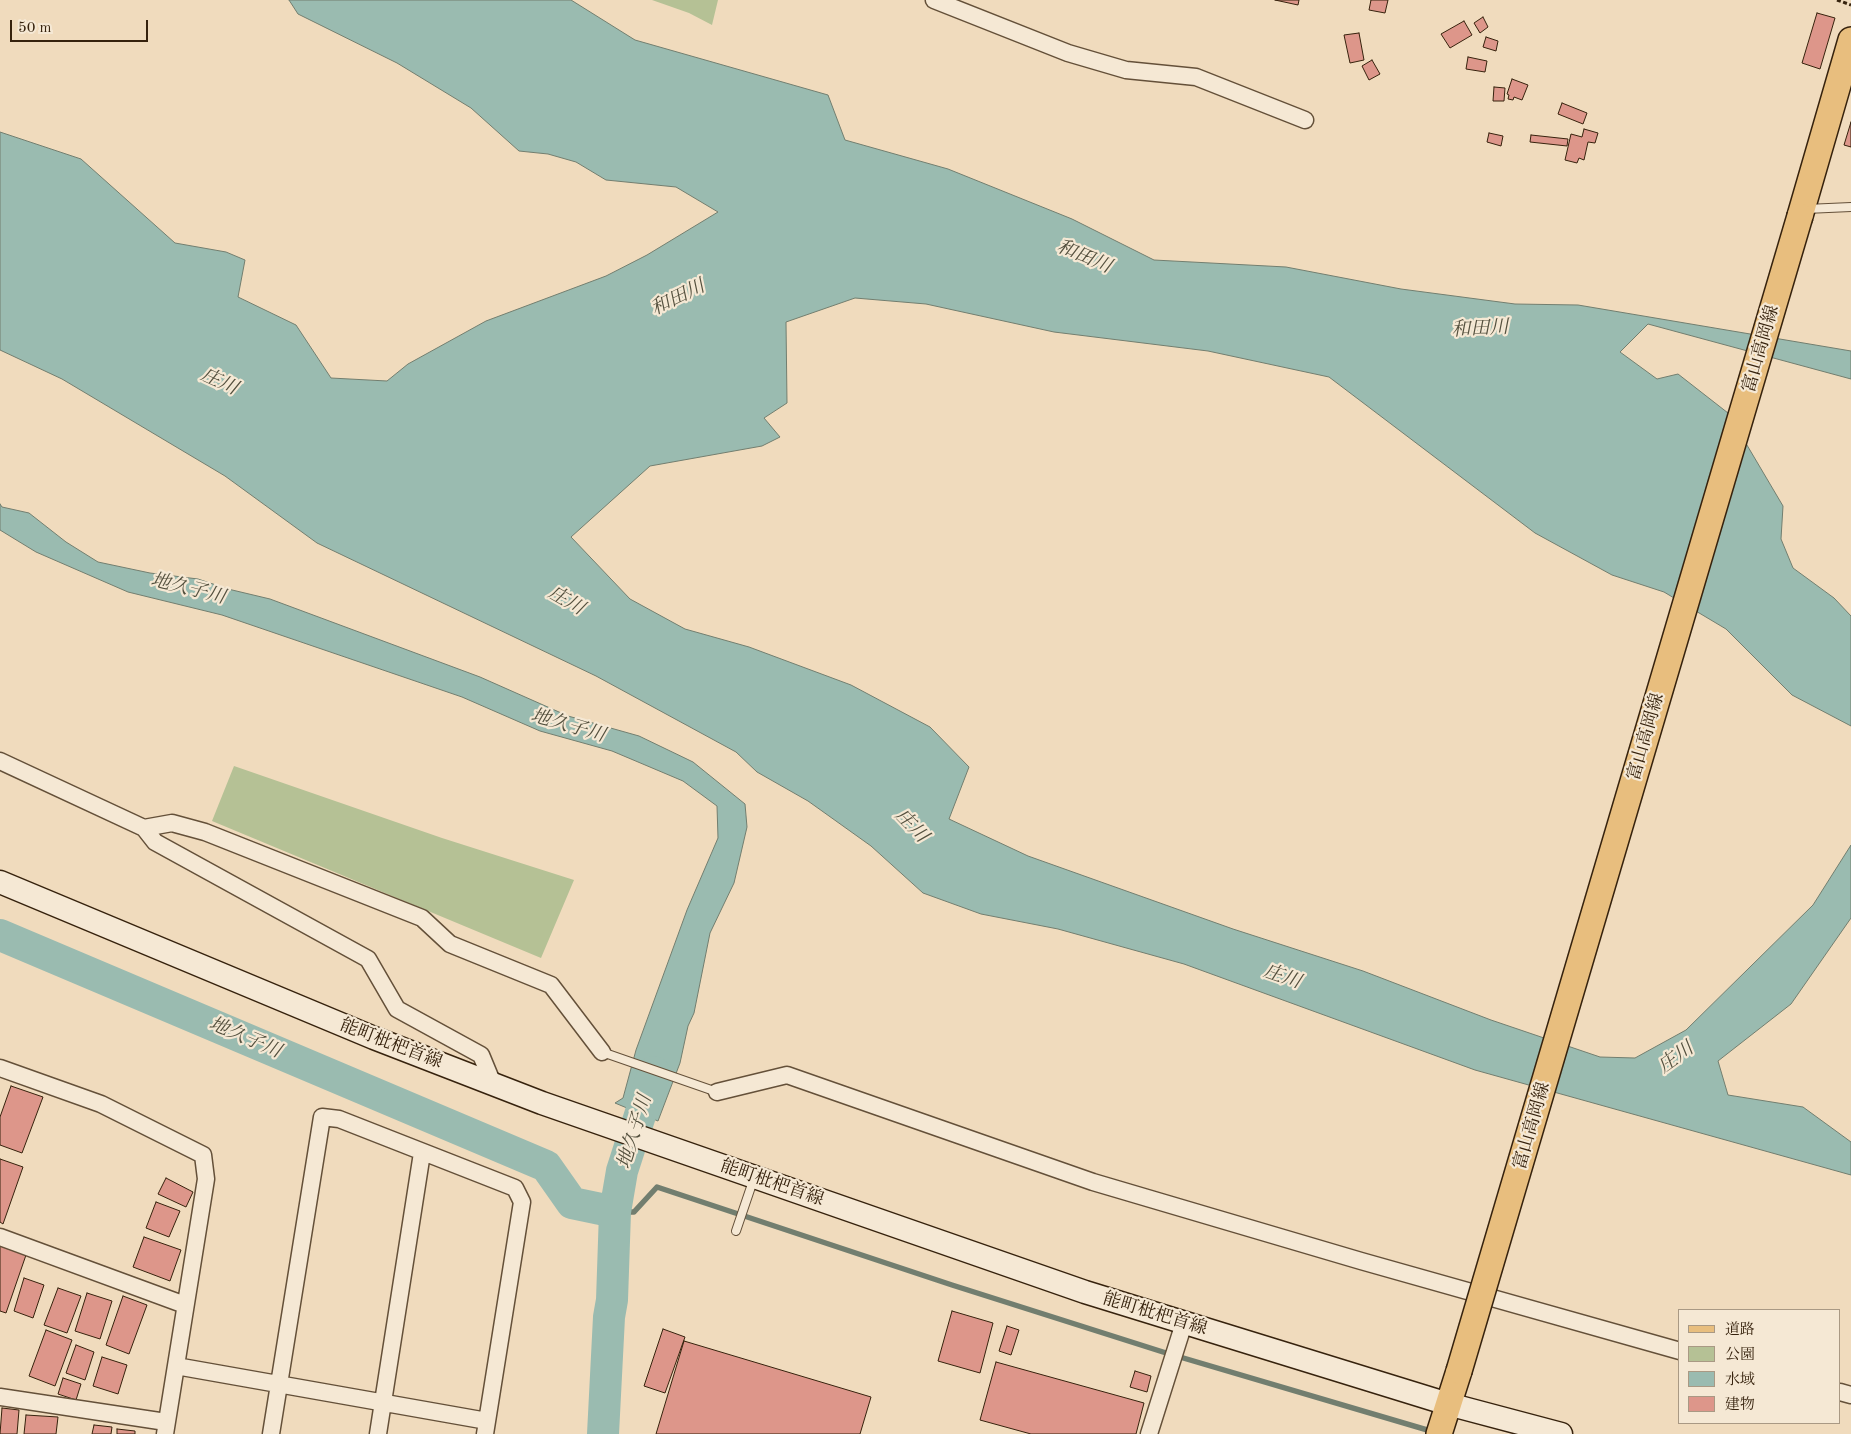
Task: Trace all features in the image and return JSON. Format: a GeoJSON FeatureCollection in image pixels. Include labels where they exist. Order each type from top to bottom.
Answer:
{"type":"FeatureCollection","features":[{"type":"Feature","properties":{"kind":"main road","name":"富山高岡線"},"geometry":{"type":"LineString","coordinates":[[1444,1419],[1802,212],[1851,40]]}},
{"type":"Feature","properties":{"kind":"main road","name":"能町枇杷首線"},"geometry":{"type":"LineString","coordinates":[[0,882],[250,988],[493,1084],[698,1157],[752,1185],[1184,1323],[1444,1419],[1561,1434]]}},
{"type":"Feature","properties":{"kind":"street"},"geometry":{"type":"LineString","coordinates":[[934,0],[1068,53],[1126,70],[1196,77],[1304,120]]}},
{"type":"Feature","properties":{"kind":"street"},"geometry":{"type":"LineString","coordinates":[[0,761],[144,828],[155,842],[368,959],[397,1009],[481,1055],[493,1084]]}},
{"type":"Feature","properties":{"kind":"street"},"geometry":{"type":"LineString","coordinates":[[144,828],[172,823],[205,832],[422,918],[450,944],[552,985],[602,1052]]}},
{"type":"Feature","properties":{"kind":"street"},"geometry":{"type":"LineString","coordinates":[[0,1068],[102,1104],[203,1154],[206,1179],[165,1428],[0,1397]]}},
{"type":"Feature","properties":{"kind":"street"},"geometry":{"type":"LineString","coordinates":[[717,1092],[787,1075],[1093,1182],[1361,1261],[1678,1350]]}},
{"type":"Feature","properties":{"kind":"street"},"geometry":{"type":"LineString","coordinates":[[176,1366],[280,1384],[382,1403],[486,1427],[522,1202],[515,1188],[339,1119],[322,1116],[280,1384],[271,1434]]}},
{"type":"Feature","properties":{"kind":"street"},"geometry":{"type":"LineString","coordinates":[[378,1434],[422,1153]]}},
{"type":"Feature","properties":{"kind":"street"},"geometry":{"type":"LineString","coordinates":[[0,1237],[185,1305]]}},
{"type":"Feature","properties":{"kind":"street"},"geometry":{"type":"LineString","coordinates":[[1149,1434],[1184,1323]]}},
{"type":"Feature","properties":{"kind":"lane"},"geometry":{"type":"LineString","coordinates":[[1802,212],[1851,207]]}},
{"type":"Feature","properties":{"kind":"lane"},"geometry":{"type":"LineString","coordinates":[[602,1052],[717,1092]]}},
{"type":"Feature","properties":{"kind":"lane"},"geometry":{"type":"LineString","coordinates":[[736,1231],[752,1185]]}},
{"type":"Feature","properties":{"kind":"path"},"geometry":{"type":"LineString","coordinates":[[1837,0],[1851,5]]}},
{"type":"Feature","properties":{"kind":"green space"},"geometry":{"type":"Polygon","coordinates":[[[652,0],[718,0],[712,25],[689,13],[652,0]]]}},
{"type":"Feature","properties":{"kind":"green space"},"geometry":{"type":"Polygon","coordinates":[[[234,766],[442,838],[574,880],[541,958],[212,821],[234,766]]]}},
{"type":"Feature","properties":{"kind":"water"},"geometry":{"type":"Polygon","coordinates":[[[289,0],[571,0],[635,40],[828,95],[845,140],[948,169],[1072,219],[1154,260],[1286,267],[1401,289],[1515,304],[1578,305],[1851,351],[1851,379],[1648,324],[1620,352],[1657,379],[1678,374],[1728,413],[1783,506],[1781,539],[1793,568],[1834,598],[1851,616],[1851,726],[1792,695],[1726,629],[1664,592],[1612,575],[1535,533],[1329,377],[1208,351],[1054,332],[926,304],[855,298],[786,322],[787,403],[764,418],[780,437],[762,446],[650,466],[571,537],[630,599],[685,629],[749,647],[851,685],[930,727],[969,767],[949,819],[1028,856],[1233,929],[1363,971],[1491,1020],[1600,1057],[1635,1058],[1686,1030],[1813,905],[1851,845],[1851,918],[1791,1004],[1718,1061],[1728,1095],[1803,1107],[1851,1142],[1851,1175],[1475,1070],[1184,964],[1058,929],[981,914],[923,893],[871,846],[808,801],[757,772],[736,752],[596,676],[317,543],[225,476],[62,379],[0,350],[0,132],[81,159],[175,243],[226,252],[245,260],[238,297],[296,325],[331,378],[387,381],[408,364],[486,321],[606,276],[647,255],[718,212],[676,187],[606,180],[576,162],[548,154],[519,151],[471,108],[397,63],[298,14],[289,0]]]}},
{"type":"Feature","properties":{"kind":"water"},"geometry":{"type":"Polygon","coordinates":[[[0,504],[2,507],[29,513],[66,542],[98,562],[150,573],[198,579],[228,589],[270,599],[480,677],[568,716],[639,736],[693,762],[745,804],[747,827],[734,883],[710,933],[694,1013],[688,1026],[680,1063],[658,1121],[615,1103],[623,1098],[636,1050],[687,910],[718,838],[717,806],[683,781],[612,751],[540,731],[462,697],[222,615],[128,592],[36,552],[0,530],[0,504]]]}},
{"type":"Feature","properties":{"kind":"building"},"geometry":{"type":"Polygon","coordinates":[[[1275,0],[1299,0],[1298,5],[1275,0]]]}},
{"type":"Feature","properties":{"kind":"building"},"geometry":{"type":"Polygon","coordinates":[[[1371,0],[1388,0],[1385,13],[1369,10],[1371,0]]]}},
{"type":"Feature","properties":{"kind":"building"},"geometry":{"type":"Polygon","coordinates":[[[1817,13],[1835,18],[1820,69],[1802,63],[1817,13]]]}},
{"type":"Feature","properties":{"kind":"building"},"geometry":{"type":"Polygon","coordinates":[[[1483,17],[1488,27],[1480,33],[1474,23],[1483,17]]]}},
{"type":"Feature","properties":{"kind":"building"},"geometry":{"type":"Polygon","coordinates":[[[1464,21],[1472,35],[1450,48],[1441,34],[1464,21]]]}},
{"type":"Feature","properties":{"kind":"building"},"geometry":{"type":"Polygon","coordinates":[[[1359,33],[1364,60],[1350,63],[1344,35],[1359,33]]]}},
{"type":"Feature","properties":{"kind":"building"},"geometry":{"type":"Polygon","coordinates":[[[1486,37],[1498,41],[1496,51],[1483,47],[1486,37]]]}},
{"type":"Feature","properties":{"kind":"building"},"geometry":{"type":"Polygon","coordinates":[[[1468,57],[1487,61],[1485,72],[1466,69],[1468,57]]]}},
{"type":"Feature","properties":{"kind":"building"},"geometry":{"type":"Polygon","coordinates":[[[1372,60],[1380,74],[1369,80],[1362,66],[1372,60]]]}},
{"type":"Feature","properties":{"kind":"building"},"geometry":{"type":"Polygon","coordinates":[[[1512,79],[1528,85],[1522,100],[1514,97],[1513,100],[1508,99],[1509,95],[1507,94],[1512,79]]]}},
{"type":"Feature","properties":{"kind":"building"},"geometry":{"type":"Polygon","coordinates":[[[1494,87],[1505,88],[1504,101],[1493,101],[1494,87]]]}},
{"type":"Feature","properties":{"kind":"building"},"geometry":{"type":"Polygon","coordinates":[[[1562,103],[1587,113],[1583,124],[1558,114],[1562,103]]]}},
{"type":"Feature","properties":{"kind":"building"},"geometry":{"type":"Polygon","coordinates":[[[1851,122],[1851,147],[1844,145],[1851,122]]]}},
{"type":"Feature","properties":{"kind":"building"},"geometry":{"type":"Polygon","coordinates":[[[1584,129],[1598,133],[1595,143],[1588,142],[1584,160],[1579,158],[1577,163],[1565,160],[1571,134],[1582,137],[1584,129]]]}},
{"type":"Feature","properties":{"kind":"building"},"geometry":{"type":"Polygon","coordinates":[[[1489,133],[1503,136],[1501,146],[1487,142],[1489,133]]]}},
{"type":"Feature","properties":{"kind":"building"},"geometry":{"type":"Polygon","coordinates":[[[1531,135],[1568,139],[1567,146],[1530,142],[1531,135]]]}},
{"type":"Feature","properties":{"kind":"building"},"geometry":{"type":"Polygon","coordinates":[[[11,1086],[43,1097],[22,1153],[0,1145],[0,1117],[11,1086]]]}},
{"type":"Feature","properties":{"kind":"building"},"geometry":{"type":"Polygon","coordinates":[[[0,1159],[23,1167],[3,1224],[0,1222],[0,1159]]]}},
{"type":"Feature","properties":{"kind":"building"},"geometry":{"type":"Polygon","coordinates":[[[166,1178],[193,1192],[186,1207],[158,1194],[166,1178]]]}},
{"type":"Feature","properties":{"kind":"building"},"geometry":{"type":"Polygon","coordinates":[[[156,1202],[180,1211],[169,1237],[146,1228],[156,1202]]]}},
{"type":"Feature","properties":{"kind":"building"},"geometry":{"type":"Polygon","coordinates":[[[144,1237],[181,1250],[170,1281],[133,1267],[144,1237]]]}},
{"type":"Feature","properties":{"kind":"building"},"geometry":{"type":"Polygon","coordinates":[[[0,1246],[26,1255],[6,1313],[0,1311],[0,1246]]]}},
{"type":"Feature","properties":{"kind":"building"},"geometry":{"type":"Polygon","coordinates":[[[24,1278],[44,1285],[33,1318],[14,1311],[24,1278]]]}},
{"type":"Feature","properties":{"kind":"building"},"geometry":{"type":"Polygon","coordinates":[[[58,1288],[81,1296],[67,1333],[44,1325],[58,1288]]]}},
{"type":"Feature","properties":{"kind":"building"},"geometry":{"type":"Polygon","coordinates":[[[87,1293],[112,1301],[100,1339],[75,1331],[87,1293]]]}},
{"type":"Feature","properties":{"kind":"building"},"geometry":{"type":"Polygon","coordinates":[[[123,1296],[147,1305],[129,1354],[106,1345],[123,1296]]]}},
{"type":"Feature","properties":{"kind":"building"},"geometry":{"type":"Polygon","coordinates":[[[952,1311],[993,1323],[980,1373],[938,1361],[952,1311]]]}},
{"type":"Feature","properties":{"kind":"building"},"geometry":{"type":"Polygon","coordinates":[[[1007,1326],[1019,1330],[1011,1355],[999,1351],[1007,1326]]]}},
{"type":"Feature","properties":{"kind":"building"},"geometry":{"type":"Polygon","coordinates":[[[663,1329],[685,1337],[665,1393],[644,1386],[663,1329]]]}},
{"type":"Feature","properties":{"kind":"building"},"geometry":{"type":"Polygon","coordinates":[[[46,1330],[72,1340],[55,1386],[29,1376],[46,1330]]]}},
{"type":"Feature","properties":{"kind":"building"},"geometry":{"type":"Polygon","coordinates":[[[684,1341],[871,1397],[860,1434],[656,1434],[684,1341]]]}},
{"type":"Feature","properties":{"kind":"building"},"geometry":{"type":"Polygon","coordinates":[[[76,1345],[94,1352],[85,1380],[66,1373],[76,1345]]]}},
{"type":"Feature","properties":{"kind":"building"},"geometry":{"type":"Polygon","coordinates":[[[102,1357],[127,1365],[118,1394],[93,1386],[102,1357]]]}},
{"type":"Feature","properties":{"kind":"building"},"geometry":{"type":"Polygon","coordinates":[[[996,1362],[1144,1403],[1136,1434],[1031,1434],[980,1420],[996,1362]]]}},
{"type":"Feature","properties":{"kind":"building"},"geometry":{"type":"Polygon","coordinates":[[[1135,1371],[1151,1376],[1147,1392],[1130,1387],[1135,1371]]]}},
{"type":"Feature","properties":{"kind":"building"},"geometry":{"type":"Polygon","coordinates":[[[63,1378],[81,1384],[76,1400],[58,1394],[63,1378]]]}},
{"type":"Feature","properties":{"kind":"building"},"geometry":{"type":"Polygon","coordinates":[[[2,1408],[19,1410],[17,1434],[0,1434],[2,1408]]]}},
{"type":"Feature","properties":{"kind":"building"},"geometry":{"type":"Polygon","coordinates":[[[26,1415],[58,1417],[56,1434],[24,1434],[26,1415]]]}},
{"type":"Feature","properties":{"kind":"building"},"geometry":{"type":"Polygon","coordinates":[[[94,1425],[112,1427],[111,1434],[92,1434],[94,1425]]]}},
{"type":"Feature","properties":{"kind":"building"},"geometry":{"type":"Polygon","coordinates":[[[117,1429],[135,1431],[135,1434],[117,1434],[117,1429]]]}},
{"type":"Feature","properties":{"kind":"waterway","name":"地久子川"},"geometry":{"type":"LineString","coordinates":[[0,935],[546,1166],[572,1203],[615,1212]]}},
{"type":"Feature","properties":{"kind":"waterway","name":"地久子川"},"geometry":{"type":"LineString","coordinates":[[603,1434],[609,1317],[612,1300],[615,1212],[622,1171],[654,1072]]}},
{"type":"Feature","properties":{"kind":"waterway"},"geometry":{"type":"LineString","coordinates":[[615,1212],[634,1212],[657,1187],[952,1285],[1163,1352],[1434,1432]]}},
{"type":"Feature","properties":{"kind":"water label","name":"和田川"},"geometry":{"type":"Point","coordinates":[1084,257]}},
{"type":"Feature","properties":{"kind":"water label","name":"和田川"},"geometry":{"type":"Point","coordinates":[678,298]}},
{"type":"Feature","properties":{"kind":"water label","name":"和田川"},"geometry":{"type":"Point","coordinates":[1480,329]}},
{"type":"Feature","properties":{"kind":"water label","name":"庄川"},"geometry":{"type":"Point","coordinates":[219,382]}},
{"type":"Feature","properties":{"kind":"water label","name":"庄川"},"geometry":{"type":"Point","coordinates":[566,601]}},
{"type":"Feature","properties":{"kind":"water label","name":"庄川"},"geometry":{"type":"Point","coordinates":[911,826]}},
{"type":"Feature","properties":{"kind":"water label","name":"庄川"},"geometry":{"type":"Point","coordinates":[1282,977]}},
{"type":"Feature","properties":{"kind":"water label","name":"庄川"},"geometry":{"type":"Point","coordinates":[1676,1058]}}]}
